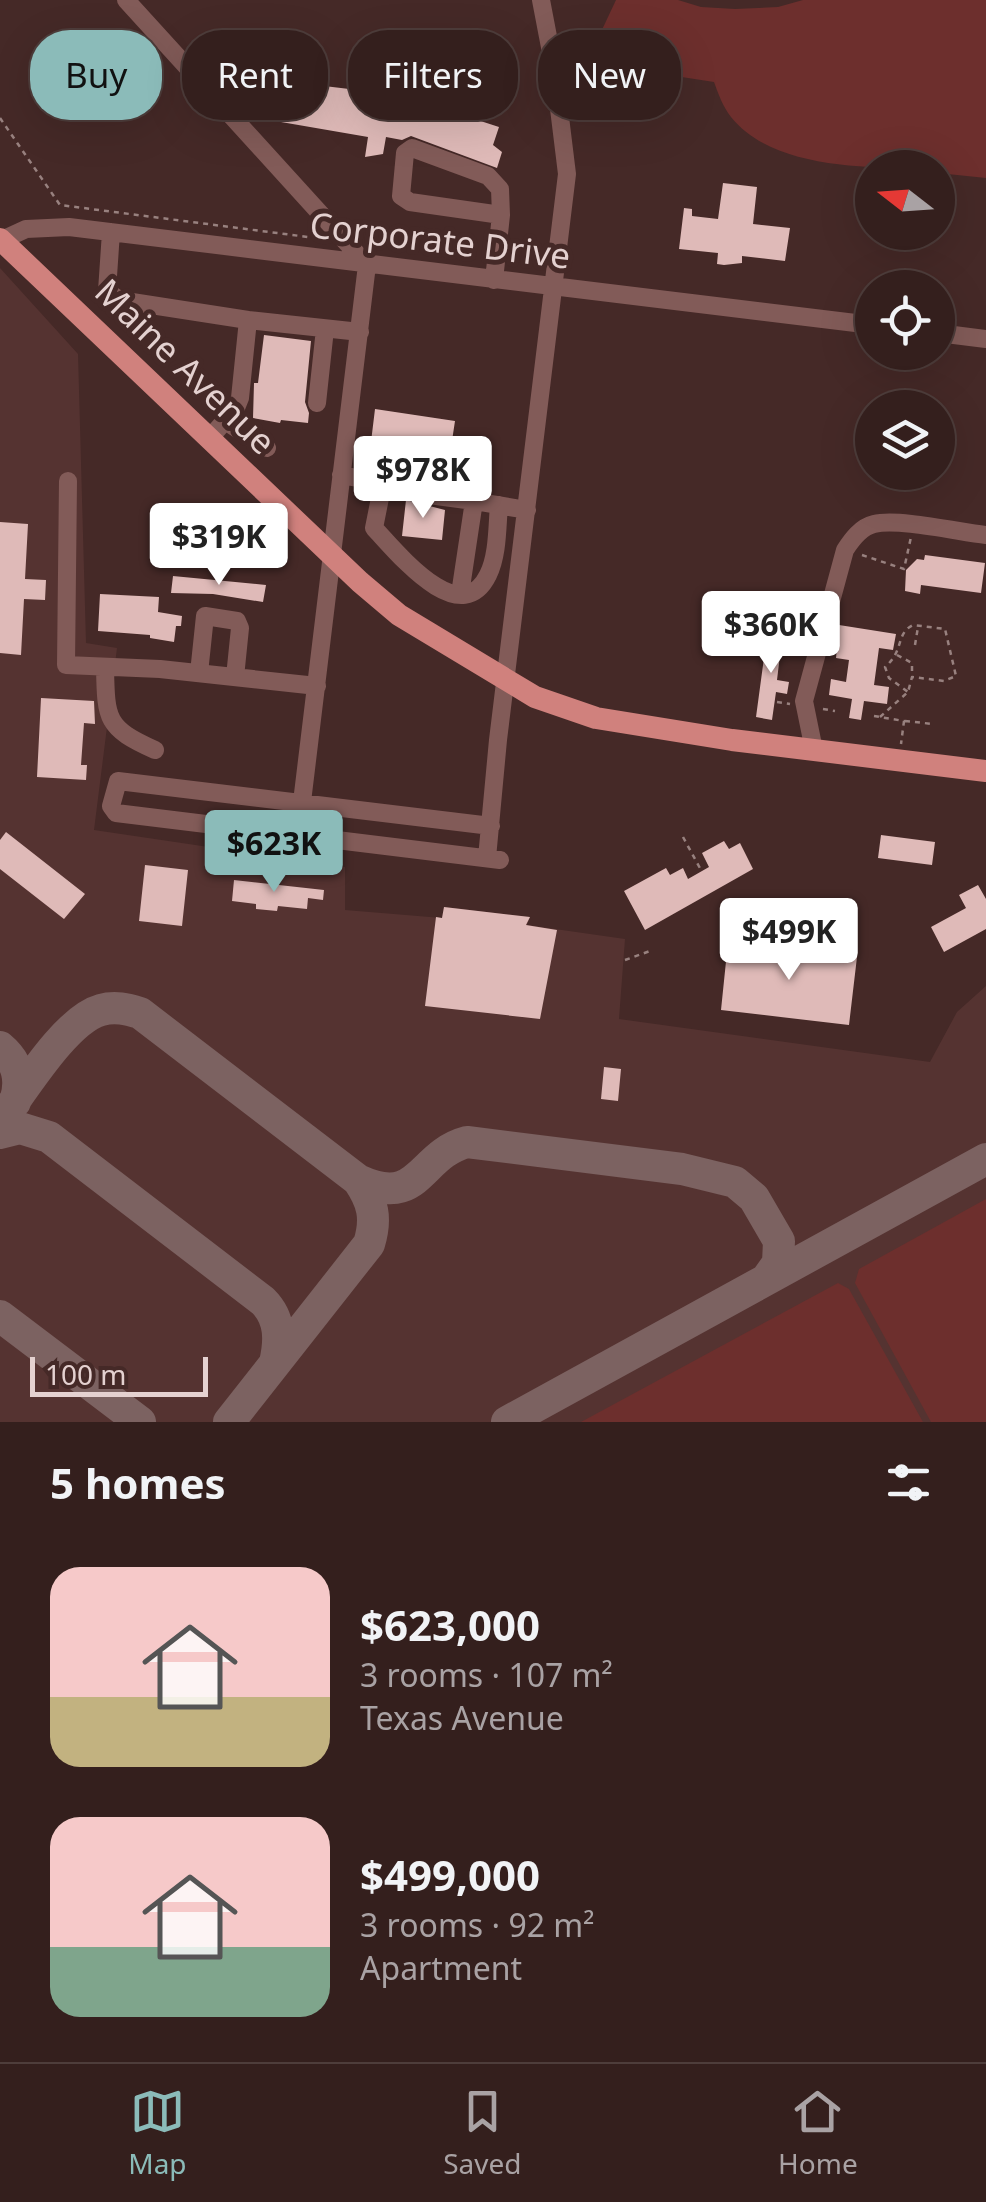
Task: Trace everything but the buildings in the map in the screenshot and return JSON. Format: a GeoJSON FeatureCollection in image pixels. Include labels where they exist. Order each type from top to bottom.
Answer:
{"type":"FeatureCollection","features":[{"type":"Feature","properties":{"kind":"main road","name":"Maine Avenue"},"geometry":{"type":"LineString","coordinates":[[1,240],[399,615],[535,697],[596,718],[986,771]]}},
{"type":"Feature","properties":{"kind":"street"},"geometry":{"type":"LineString","coordinates":[[126,0],[367,265],[298,835]]}},
{"type":"Feature","properties":{"kind":"street"},"geometry":{"type":"LineString","coordinates":[[491,819],[118,782],[112,806],[116,813],[493,859],[491,819],[506,678],[567,174],[541,0]]}},
{"type":"Feature","properties":{"kind":"street"},"geometry":{"type":"LineString","coordinates":[[494,280],[501,215],[500,189],[488,176],[412,148],[405,153],[401,196],[410,202],[501,215]]}},
{"type":"Feature","properties":{"kind":"street","name":"Corporate Drive"},"geometry":{"type":"LineString","coordinates":[[1,240],[26,229],[69,227],[855,323]]}},
{"type":"Feature","properties":{"kind":"street"},"geometry":{"type":"LineString","coordinates":[[112,232],[106,291],[119,300],[360,332]]}},
{"type":"Feature","properties":{"kind":"street"},"geometry":{"type":"LineString","coordinates":[[209,439],[240,398],[248,320]]}},
{"type":"Feature","properties":{"kind":"street"},"geometry":{"type":"LineString","coordinates":[[317,403],[324,329]]}},
{"type":"Feature","properties":{"kind":"street"},"geometry":{"type":"LineString","coordinates":[[955,334],[986,339]]}},
{"type":"Feature","properties":{"kind":"street"},"geometry":{"type":"LineString","coordinates":[[225,421],[267,448]]}},
{"type":"Feature","properties":{"kind":"street"},"geometry":{"type":"LineString","coordinates":[[341,475],[418,492],[416,477],[467,484],[474,501],[460,594]]}},
{"type":"Feature","properties":{"kind":"street"},"geometry":{"type":"LineString","coordinates":[[68,481],[66,665],[199,673],[317,686]]}},
{"type":"Feature","properties":{"kind":"street"},"geometry":{"type":"LineString","coordinates":[[383,483],[374,528],[444,593],[472,591],[487,579],[499,505]]}},
{"type":"Feature","properties":{"kind":"street"},"geometry":{"type":"LineString","coordinates":[[474,501],[527,510]]}},
{"type":"Feature","properties":{"kind":"street"},"geometry":{"type":"LineString","coordinates":[[814,750],[804,702],[845,550],[862,530],[873,524],[986,535]]}},
{"type":"Feature","properties":{"kind":"street"},"geometry":{"type":"LineString","coordinates":[[199,673],[205,616],[222,617],[237,621],[240,628],[234,677]]}},
{"type":"Feature","properties":{"kind":"street"},"geometry":{"type":"LineString","coordinates":[[104,667],[112,724],[120,735],[155,750]]}},
{"type":"Feature","properties":{"kind":"path"},"geometry":{"type":"LineString","coordinates":[[0,118],[60,205],[308,237]]}},
{"type":"Feature","properties":{"kind":"path"},"geometry":{"type":"LineString","coordinates":[[845,550],[904,569],[914,526]]}},
{"type":"Feature","properties":{"kind":"path"},"geometry":{"type":"LineString","coordinates":[[916,645],[918,625]]}},
{"type":"Feature","properties":{"kind":"path"},"geometry":{"type":"LineString","coordinates":[[908,692],[889,678],[885,666],[897,655],[901,634],[907,627],[918,625],[945,629],[957,670],[951,680],[912,677]]}},
{"type":"Feature","properties":{"kind":"path"},"geometry":{"type":"LineString","coordinates":[[880,718],[908,692],[912,663],[897,655]]}},
{"type":"Feature","properties":{"kind":"path"},"geometry":{"type":"LineString","coordinates":[[874,716],[933,724]]}},
{"type":"Feature","properties":{"kind":"path"},"geometry":{"type":"LineString","coordinates":[[899,760],[904,720]]}},
{"type":"Feature","properties":{"kind":"path"},"geometry":{"type":"LineString","coordinates":[[683,837],[701,870]]}},
{"type":"Feature","properties":{"kind":"path"},"geometry":{"type":"LineString","coordinates":[[625,960],[650,950]]}},
{"type":"Feature","properties":{"kind":"shaded area"},"geometry":{"type":"Polygon","coordinates":[[[616,0],[678,0],[701,7],[735,9],[778,7],[803,0],[986,0],[986,178],[955,175],[955,150],[855,150],[855,166],[799,157],[773,148],[750,135],[731,117],[714,82],[681,77],[681,30],[602,30],[616,0]]]}},
{"type":"Feature","properties":{"kind":"shaded area"},"geometry":{"type":"Polygon","coordinates":[[[0,268],[78,354],[86,643],[117,648],[94,830],[345,867],[345,910],[442,918],[444,907],[530,917],[527,925],[625,939],[619,1019],[930,1062],[957,1012],[986,986],[986,1422],[0,1422],[0,268]]]}},
{"type":"Feature","properties":{"kind":"shaded area"},"geometry":{"type":"Polygon","coordinates":[[[986,1199],[986,1422],[931,1422],[855,1283],[859,1269],[986,1199]]]}},
{"type":"Feature","properties":{"kind":"shaded area"},"geometry":{"type":"Polygon","coordinates":[[[838,1283],[849,1289],[923,1422],[581,1422],[838,1283]]]}},
{"type":"Feature","properties":{"kind":"taxiway"},"geometry":{"type":"LineString","coordinates":[[0,1121],[73,1027],[101,1010],[126,1009],[140,1013],[358,1180],[379,1187],[407,1184],[438,1158],[467,1142],[682,1169],[735,1182],[754,1198],[779,1241],[778,1263],[768,1277]]}},
{"type":"Feature","properties":{"kind":"taxiway"},"geometry":{"type":"LineString","coordinates":[[0,1047],[17,1072],[15,1102]]}},
{"type":"Feature","properties":{"kind":"taxiway"},"geometry":{"type":"LineString","coordinates":[[0,1133],[20,1128],[49,1137],[263,1301],[278,1330],[275,1363]]}},
{"type":"Feature","properties":{"kind":"taxiway"},"geometry":{"type":"LineString","coordinates":[[507,1422],[986,1159]]}},
{"type":"Feature","properties":{"kind":"taxiway"},"geometry":{"type":"LineString","coordinates":[[229,1422],[369,1244],[372,1210],[358,1180]]}},
{"type":"Feature","properties":{"kind":"taxiway"},"geometry":{"type":"LineString","coordinates":[[0,1316],[140,1422]]}}]}
